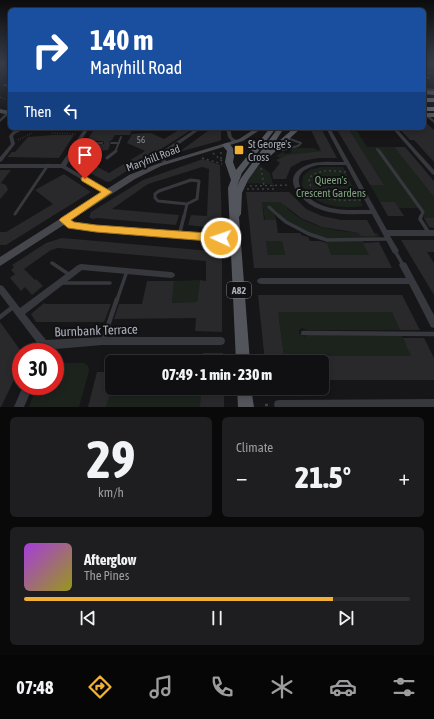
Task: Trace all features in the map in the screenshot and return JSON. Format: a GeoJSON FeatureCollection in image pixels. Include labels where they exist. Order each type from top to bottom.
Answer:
{"type":"FeatureCollection","features":[{"type":"Feature","properties":{"kind":"highway"},"geometry":{"type":"LineString","coordinates":[[426,108],[434,102]]}},
{"type":"Feature","properties":{"kind":"main road","name":"A82"},"geometry":{"type":"LineString","coordinates":[[243,355],[235,217],[231,192],[235,179],[272,130]]}},
{"type":"Feature","properties":{"kind":"main road","name":"A82"},"geometry":{"type":"LineString","coordinates":[[235,217],[239,190],[280,130]]}},
{"type":"Feature","properties":{"kind":"main road"},"geometry":{"type":"LineString","coordinates":[[257,165],[296,130]]}},
{"type":"Feature","properties":{"kind":"main road"},"geometry":{"type":"LineString","coordinates":[[226,145],[231,151],[229,162],[235,179]]}},
{"type":"Feature","properties":{"kind":"main road"},"geometry":{"type":"LineString","coordinates":[[245,395],[246,407]]}},
{"type":"Feature","properties":{"kind":"street"},"geometry":{"type":"LineString","coordinates":[[426,112],[434,122]]}},
{"type":"Feature","properties":{"kind":"street"},"geometry":{"type":"LineString","coordinates":[[0,121],[8,113]]}},
{"type":"Feature","properties":{"kind":"street"},"geometry":{"type":"LineString","coordinates":[[0,160],[13,144],[11,136],[14,131],[17,130]]}},
{"type":"Feature","properties":{"kind":"street"},"geometry":{"type":"LineString","coordinates":[[63,166],[86,130]]}},
{"type":"Feature","properties":{"kind":"street"},"geometry":{"type":"LineString","coordinates":[[165,163],[161,157],[163,153],[197,130]]}},
{"type":"Feature","properties":{"kind":"street"},"geometry":{"type":"LineString","coordinates":[[228,130],[230,137],[235,142]]}},
{"type":"Feature","properties":{"kind":"street","name":"Maryhill Road"},"geometry":{"type":"LineString","coordinates":[[0,262],[137,174],[165,163],[235,142],[250,136],[258,130]]}},
{"type":"Feature","properties":{"kind":"street"},"geometry":{"type":"LineString","coordinates":[[329,130],[395,251]]}},
{"type":"Feature","properties":{"kind":"street"},"geometry":{"type":"LineString","coordinates":[[396,130],[434,173]]}},
{"type":"Feature","properties":{"kind":"street"},"geometry":{"type":"LineString","coordinates":[[348,164],[320,164],[307,166],[299,171],[296,176],[296,186],[306,199],[322,208],[343,212],[374,212]]}},
{"type":"Feature","properties":{"kind":"street"},"geometry":{"type":"LineString","coordinates":[[0,166],[63,166],[107,192]]}},
{"type":"Feature","properties":{"kind":"street"},"geometry":{"type":"LineString","coordinates":[[64,220],[72,225],[83,228],[221,238]]}},
{"type":"Feature","properties":{"kind":"street"},"geometry":{"type":"LineString","coordinates":[[387,236],[431,233]]}},
{"type":"Feature","properties":{"kind":"street"},"geometry":{"type":"LineString","coordinates":[[403,265],[434,324]]}},
{"type":"Feature","properties":{"kind":"street"},"geometry":{"type":"LineString","coordinates":[[17,310],[60,283],[81,267],[171,275]]}},
{"type":"Feature","properties":{"kind":"street"},"geometry":{"type":"LineString","coordinates":[[261,281],[411,281]]}},
{"type":"Feature","properties":{"kind":"street","name":"Burnbank Terrace"},"geometry":{"type":"LineString","coordinates":[[0,288],[40,343]]}},
{"type":"Feature","properties":{"kind":"street","name":"Burnbank Terrace"},"geometry":{"type":"LineString","coordinates":[[64,346],[102,341],[221,341]]}},
{"type":"Feature","properties":{"kind":"street"},"geometry":{"type":"LineString","coordinates":[[19,407],[24,395]]}},
{"type":"Feature","properties":{"kind":"street"},"geometry":{"type":"LineString","coordinates":[[279,405],[434,404]]}},
{"type":"Feature","properties":{"kind":"lane"},"geometry":{"type":"LineString","coordinates":[[107,158],[115,153],[121,137]]}},
{"type":"Feature","properties":{"kind":"lane"},"geometry":{"type":"LineString","coordinates":[[282,150],[298,146],[301,143],[287,138]]}},
{"type":"Feature","properties":{"kind":"lane"},"geometry":{"type":"LineString","coordinates":[[111,143],[119,143]]}},
{"type":"Feature","properties":{"kind":"lane"},"geometry":{"type":"LineString","coordinates":[[77,144],[102,144]]}},
{"type":"Feature","properties":{"kind":"lane"},"geometry":{"type":"LineString","coordinates":[[169,148],[176,152]]}},
{"type":"Feature","properties":{"kind":"lane"},"geometry":{"type":"LineString","coordinates":[[377,149],[423,212],[420,219],[431,233]]}},
{"type":"Feature","properties":{"kind":"lane"},"geometry":{"type":"LineString","coordinates":[[15,214],[48,165]]}},
{"type":"Feature","properties":{"kind":"lane"},"geometry":{"type":"LineString","coordinates":[[191,180],[199,181],[197,199],[186,204],[158,201],[155,198],[155,194],[159,191],[191,180]]}},
{"type":"Feature","properties":{"kind":"lane"},"geometry":{"type":"LineString","coordinates":[[179,236],[186,204]]}},
{"type":"Feature","properties":{"kind":"lane"},"geometry":{"type":"LineString","coordinates":[[269,207],[286,222],[308,234],[327,240],[387,236]]}},
{"type":"Feature","properties":{"kind":"lane"},"geometry":{"type":"LineString","coordinates":[[395,251],[403,265]]}},
{"type":"Feature","properties":{"kind":"lane"},"geometry":{"type":"LineString","coordinates":[[52,263],[70,275]]}},
{"type":"Feature","properties":{"kind":"lane"},"geometry":{"type":"LineString","coordinates":[[102,341],[126,271]]}},
{"type":"Feature","properties":{"kind":"lane"},"geometry":{"type":"LineString","coordinates":[[60,283],[110,283]]}},
{"type":"Feature","properties":{"kind":"lane"},"geometry":{"type":"LineString","coordinates":[[0,316],[17,310]]}},
{"type":"Feature","properties":{"kind":"lane"},"geometry":{"type":"LineString","coordinates":[[303,333],[434,334]]}},
{"type":"Feature","properties":{"kind":"path"},"geometry":{"type":"LineString","coordinates":[[221,152],[222,162]]}},
{"type":"Feature","properties":{"kind":"path"},"geometry":{"type":"LineString","coordinates":[[214,154],[222,162]]}},
{"type":"Feature","properties":{"kind":"path"},"geometry":{"type":"LineString","coordinates":[[202,158],[222,164],[222,162]]}},
{"type":"Feature","properties":{"kind":"path"},"geometry":{"type":"LineString","coordinates":[[257,165],[262,169],[264,186]]}},
{"type":"Feature","properties":{"kind":"path"},"geometry":{"type":"LineString","coordinates":[[347,172],[330,171],[316,173],[309,178],[309,184],[314,192],[324,198],[341,201],[362,200]]}},
{"type":"Feature","properties":{"kind":"path"},"geometry":{"type":"LineString","coordinates":[[273,186],[274,189],[246,189],[247,186],[273,186],[296,186]]}},
{"type":"Feature","properties":{"kind":"green space"},"geometry":{"type":"Polygon","coordinates":[[[349,130],[356,130],[367,147],[394,147],[434,197],[434,218],[424,218],[423,212],[420,208],[399,208],[395,203],[380,202],[370,185],[384,185],[349,130]]]}},
{"type":"Feature","properties":{"kind":"green space"},"geometry":{"type":"Polygon","coordinates":[[[313,148],[321,151],[298,154],[285,160],[276,156],[283,152],[286,154],[292,152],[289,149],[313,148]]]}},
{"type":"Feature","properties":{"kind":"green space"},"geometry":{"type":"Polygon","coordinates":[[[260,165],[270,173],[273,184],[245,183],[254,170],[260,165]]]}},
{"type":"Feature","properties":{"kind":"green space","name":"Queen's Crescent Gardens"},"geometry":{"type":"Polygon","coordinates":[[[321,167],[343,167],[363,206],[346,207],[328,204],[320,202],[306,192],[302,185],[303,176],[310,170],[321,167]]]}},
{"type":"Feature","properties":{"kind":"green space"},"geometry":{"type":"Polygon","coordinates":[[[277,200],[281,200],[290,211],[299,218],[310,223],[332,230],[378,233],[380,238],[329,239],[305,231],[286,220],[269,206],[267,207],[275,213],[276,220],[265,220],[262,202],[277,202],[277,200]]]}},
{"type":"Feature","properties":{"kind":"green space"},"geometry":{"type":"Polygon","coordinates":[[[266,241],[282,241],[285,255],[268,255],[266,241]]]}},
{"type":"Feature","properties":{"kind":"green space"},"geometry":{"type":"Polygon","coordinates":[[[326,241],[363,241],[370,257],[367,255],[331,255],[326,241]]]}},
{"type":"Feature","properties":{"kind":"green space"},"geometry":{"type":"Polygon","coordinates":[[[200,280],[197,302],[172,303],[174,281],[200,280]]]}},
{"type":"Feature","properties":{"kind":"green space"},"geometry":{"type":"Polygon","coordinates":[[[278,309],[296,312],[392,311],[400,330],[307,330],[302,328],[299,330],[299,333],[304,337],[308,335],[402,336],[413,357],[329,357],[329,355],[284,355],[279,318],[277,317],[278,309]]]}},
{"type":"Feature","properties":{"kind":"green space"},"geometry":{"type":"Polygon","coordinates":[[[64,363],[84,363],[88,366],[89,371],[79,407],[29,407],[34,395],[64,395],[64,363]]]}},
{"type":"Feature","properties":{"kind":"green space"},"geometry":{"type":"Polygon","coordinates":[[[109,395],[201,395],[200,407],[106,407],[109,395]]]}},
{"type":"Feature","properties":{"kind":"building"},"geometry":{"type":"Polygon","coordinates":[[[426,123],[434,130],[434,162],[414,140],[410,140],[401,130],[426,130],[426,123]]]}},
{"type":"Feature","properties":{"kind":"building"},"geometry":{"type":"Polygon","coordinates":[[[132,130],[130,135],[115,135],[109,142],[110,145],[108,150],[92,152],[86,161],[109,173],[145,151],[127,143],[132,134],[151,133],[164,139],[179,130],[191,130],[111,181],[107,182],[73,164],[84,146],[104,144],[102,141],[87,141],[93,131],[132,130]]]}},
{"type":"Feature","properties":{"kind":"building"},"geometry":{"type":"Polygon","coordinates":[[[209,130],[221,130],[221,140],[179,152],[209,130]]]}},
{"type":"Feature","properties":{"kind":"building"},"geometry":{"type":"Polygon","coordinates":[[[311,130],[322,130],[337,158],[318,158],[302,161],[291,167],[286,179],[273,179],[272,173],[280,163],[276,160],[288,155],[321,151],[311,130]]]}},
{"type":"Feature","properties":{"kind":"building"},"geometry":{"type":"Polygon","coordinates":[[[337,130],[349,130],[384,185],[370,185],[337,130]]]}},
{"type":"Feature","properties":{"kind":"building"},"geometry":{"type":"Polygon","coordinates":[[[74,135],[59,158],[7,157],[12,152],[15,152],[28,137],[74,135]]]}},
{"type":"Feature","properties":{"kind":"building"},"geometry":{"type":"Polygon","coordinates":[[[394,147],[405,147],[434,181],[434,197],[394,147]]]}},
{"type":"Feature","properties":{"kind":"building"},"geometry":{"type":"Polygon","coordinates":[[[203,159],[220,165],[222,229],[188,225],[191,215],[207,216],[209,169],[202,167],[148,184],[112,209],[179,215],[176,225],[97,218],[93,219],[89,217],[91,212],[143,180],[203,159]]]}},
{"type":"Feature","properties":{"kind":"building"},"geometry":{"type":"Polygon","coordinates":[[[0,170],[11,170],[1,183],[6,185],[8,190],[0,199],[0,170]]]}},
{"type":"Feature","properties":{"kind":"building"},"geometry":{"type":"Polygon","coordinates":[[[64,174],[91,192],[6,245],[0,245],[0,232],[6,232],[53,204],[35,190],[64,174]]]}},
{"type":"Feature","properties":{"kind":"building"},"geometry":{"type":"Polygon","coordinates":[[[246,192],[289,192],[306,209],[322,216],[341,220],[367,220],[376,236],[361,236],[359,233],[322,227],[301,218],[280,202],[262,202],[264,220],[276,220],[278,233],[300,233],[301,235],[308,237],[310,241],[327,243],[331,255],[369,255],[363,243],[379,242],[392,268],[254,268],[246,192]],[[266,241],[268,255],[285,255],[282,241],[266,241]]]}},
{"type":"Feature","properties":{"kind":"building"},"geometry":{"type":"Polygon","coordinates":[[[380,202],[395,202],[404,216],[388,216],[380,202]]]}},
{"type":"Feature","properties":{"kind":"building"},"geometry":{"type":"Polygon","coordinates":[[[424,218],[434,218],[434,228],[429,227],[424,218]]]}},
{"type":"Feature","properties":{"kind":"building"},"geometry":{"type":"Polygon","coordinates":[[[62,238],[222,252],[222,332],[195,331],[196,318],[114,319],[119,304],[142,304],[147,281],[174,281],[172,303],[197,302],[200,280],[206,281],[206,261],[58,248],[51,250],[24,269],[43,286],[32,295],[25,287],[21,291],[10,278],[15,274],[11,270],[14,267],[12,265],[46,243],[62,238]]]}},
{"type":"Feature","properties":{"kind":"building"},"geometry":{"type":"Polygon","coordinates":[[[401,240],[434,240],[434,252],[427,252],[434,263],[434,295],[401,240]]]}},
{"type":"Feature","properties":{"kind":"building"},"geometry":{"type":"Polygon","coordinates":[[[258,295],[402,295],[420,330],[400,330],[392,312],[278,312],[284,355],[264,355],[258,295]]]}},
{"type":"Feature","properties":{"kind":"building"},"geometry":{"type":"Polygon","coordinates":[[[44,303],[111,304],[104,322],[36,322],[31,314],[44,303]]]}},
{"type":"Feature","properties":{"kind":"building"},"geometry":{"type":"Polygon","coordinates":[[[0,322],[15,343],[12,343],[12,384],[0,407],[0,322]]]}},
{"type":"Feature","properties":{"kind":"building"},"geometry":{"type":"Polygon","coordinates":[[[403,338],[424,338],[434,358],[434,380],[329,380],[329,356],[411,356],[403,338]]]}},
{"type":"Feature","properties":{"kind":"building"},"geometry":{"type":"Polygon","coordinates":[[[203,353],[223,353],[223,355],[203,355],[203,353]]]}},
{"type":"Feature","properties":{"kind":"building"},"geometry":{"type":"Polygon","coordinates":[[[97,372],[105,372],[105,395],[110,395],[106,407],[88,407],[97,372]]]}},
{"type":"Feature","properties":{"kind":"building"},"geometry":{"type":"Polygon","coordinates":[[[201,395],[224,395],[224,407],[200,407],[201,395]]]}},
{"type":"Feature","properties":{"kind":"place","name":"St George's Cross"},"geometry":{"type":"Point","coordinates":[239,150]}},
{"type":"Feature","properties":{"kind":"route"},"geometry":{"type":"LineString","coordinates":[[85,179],[107,192],[64,220],[72,225],[83,228],[221,238]]}}]}
